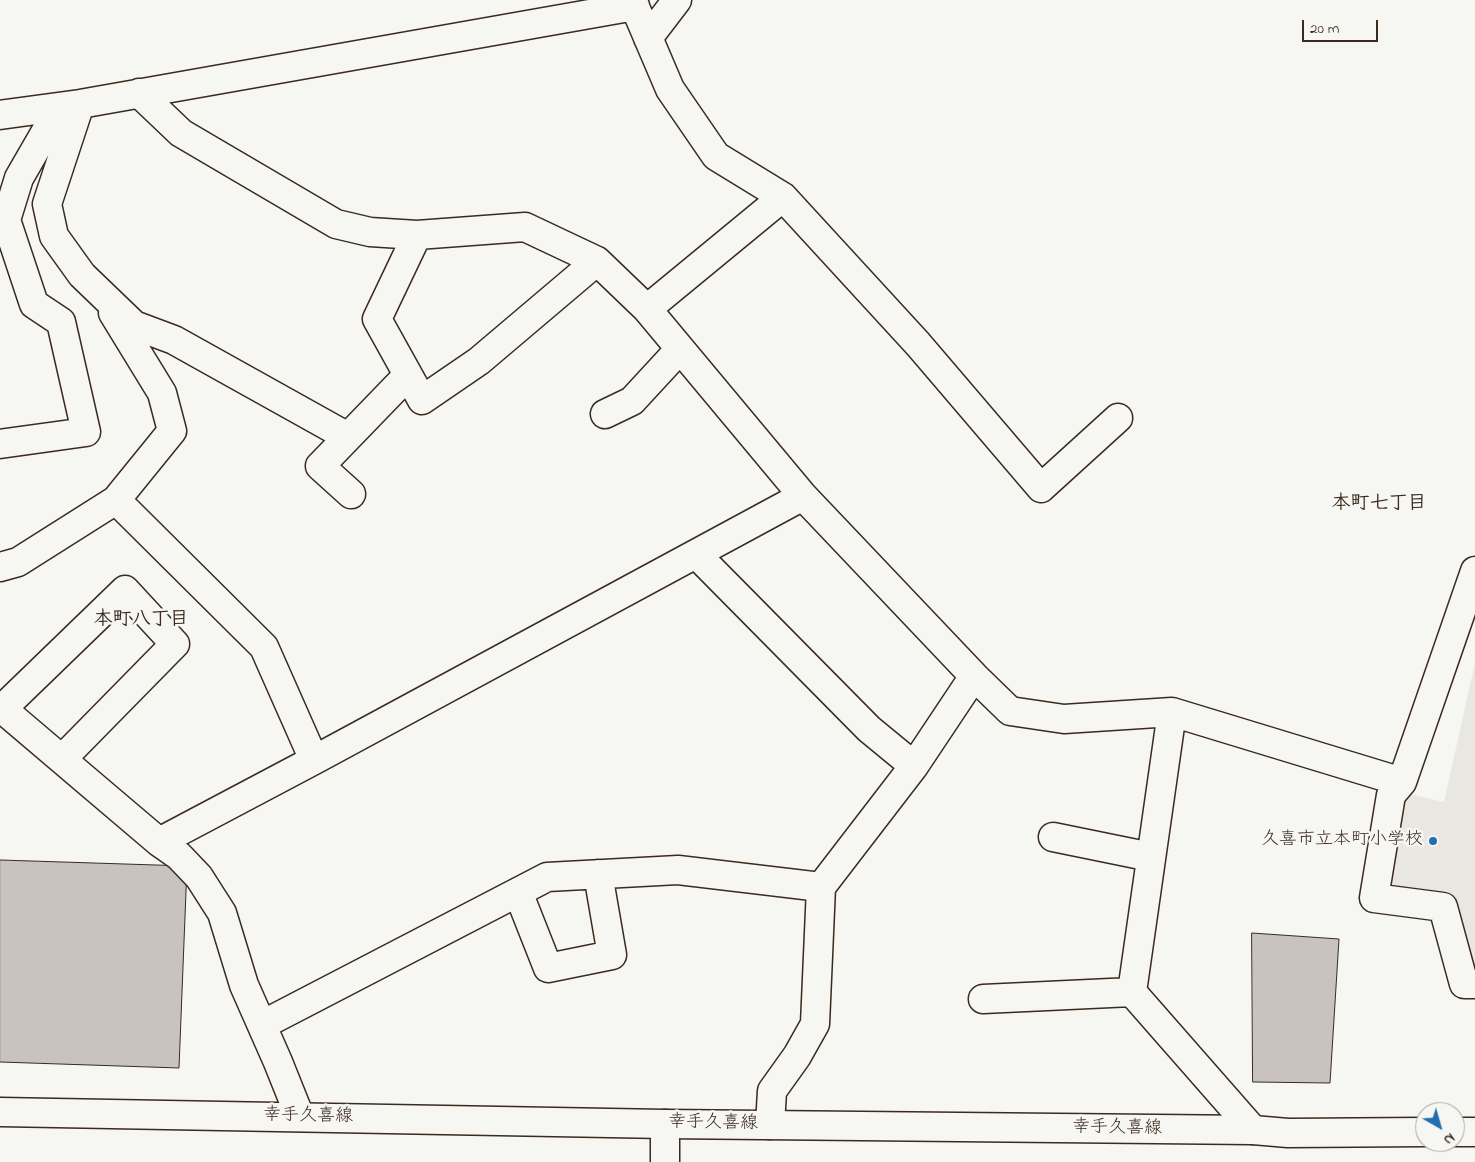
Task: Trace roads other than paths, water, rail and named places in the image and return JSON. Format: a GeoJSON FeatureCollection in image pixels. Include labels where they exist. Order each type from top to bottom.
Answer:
{"type":"FeatureCollection","features":[{"type":"Feature","properties":{"kind":"street"},"geometry":{"type":"LineString","coordinates":[[648,38],[678,0]]}},
{"type":"Feature","properties":{"kind":"street"},"geometry":{"type":"LineString","coordinates":[[0,115],[70,106],[633,3],[670,89],[716,156],[784,197],[918,344],[1041,488],[1118,418]]}},
{"type":"Feature","properties":{"kind":"street"},"geometry":{"type":"LineString","coordinates":[[139,93],[181,133],[336,224],[370,232],[417,236],[525,227],[597,261],[647,309],[802,496],[974,676],[1010,711],[1064,719],[1172,712],[1402,782]]}},
{"type":"Feature","properties":{"kind":"street"},"geometry":{"type":"LineString","coordinates":[[70,106],[47,204],[54,236],[82,275],[134,325],[174,340],[348,437]]}},
{"type":"Feature","properties":{"kind":"street"},"geometry":{"type":"LineString","coordinates":[[0,444],[86,432],[61,322],[34,304],[6,220],[18,178],[70,106]]}},
{"type":"Feature","properties":{"kind":"street"},"geometry":{"type":"LineString","coordinates":[[647,309],[784,197]]}},
{"type":"Feature","properties":{"kind":"street"},"geometry":{"type":"LineString","coordinates":[[417,236],[377,319],[422,400],[479,361],[597,261]]}},
{"type":"Feature","properties":{"kind":"street"},"geometry":{"type":"LineString","coordinates":[[0,567],[18,562],[116,500],[172,432],[162,393],[99,291]]}},
{"type":"Feature","properties":{"kind":"street"},"geometry":{"type":"LineString","coordinates":[[605,414],[632,401],[680,349]]}},
{"type":"Feature","properties":{"kind":"street"},"geometry":{"type":"LineString","coordinates":[[351,494],[320,466],[408,375]]}},
{"type":"Feature","properties":{"kind":"street"},"geometry":{"type":"LineString","coordinates":[[159,842],[802,496]]}},
{"type":"Feature","properties":{"kind":"street"},"geometry":{"type":"LineString","coordinates":[[116,500],[264,647],[314,760]]}},
{"type":"Feature","properties":{"kind":"street"},"geometry":{"type":"LineString","coordinates":[[696,554],[870,729],[914,766]]}},
{"type":"Feature","properties":{"kind":"street"},"geometry":{"type":"LineString","coordinates":[[1475,571],[1402,782],[1392,795],[1374,898],[1443,907],[1464,984],[1475,984]]}},
{"type":"Feature","properties":{"kind":"street"},"geometry":{"type":"LineString","coordinates":[[62,759],[175,644],[125,590],[1,708],[159,842],[179,856],[199,877],[222,913],[244,985],[300,1117]]}},
{"type":"Feature","properties":{"kind":"street"},"geometry":{"type":"LineString","coordinates":[[770,1125],[772,1091],[797,1056],[816,1024],[821,887],[914,766],[974,676]]}},
{"type":"Feature","properties":{"kind":"street"},"geometry":{"type":"LineString","coordinates":[[1172,712],[1132,992],[1252,1130]]}},
{"type":"Feature","properties":{"kind":"street"},"geometry":{"type":"LineString","coordinates":[[1054,837],[1151,857]]}},
{"type":"Feature","properties":{"kind":"street"},"geometry":{"type":"LineString","coordinates":[[262,1025],[547,877],[678,870],[821,887]]}},
{"type":"Feature","properties":{"kind":"street"},"geometry":{"type":"LineString","coordinates":[[518,892],[548,968],[612,955],[598,874]]}},
{"type":"Feature","properties":{"kind":"street"},"geometry":{"type":"LineString","coordinates":[[983,999],[1132,992]]}},
{"type":"Feature","properties":{"kind":"street","name":"幸手久喜線"},"geometry":{"type":"LineString","coordinates":[[0,1112],[665,1124],[1252,1130],[1288,1133],[1415,1132]]}},
{"type":"Feature","properties":{"kind":"street"},"geometry":{"type":"LineString","coordinates":[[665,1124],[665,1162]]}},
{"type":"Feature","properties":{"kind":"place","name":"久喜市立本町小学校"},"geometry":{"type":"Point","coordinates":[1433,841]}},
{"type":"Feature","properties":{"kind":"district","name":"本町七丁目"},"geometry":{"type":"Point","coordinates":[1379,505]}},
{"type":"Feature","properties":{"kind":"district","name":"本町八丁目"},"geometry":{"type":"Point","coordinates":[141,621]}}]}
